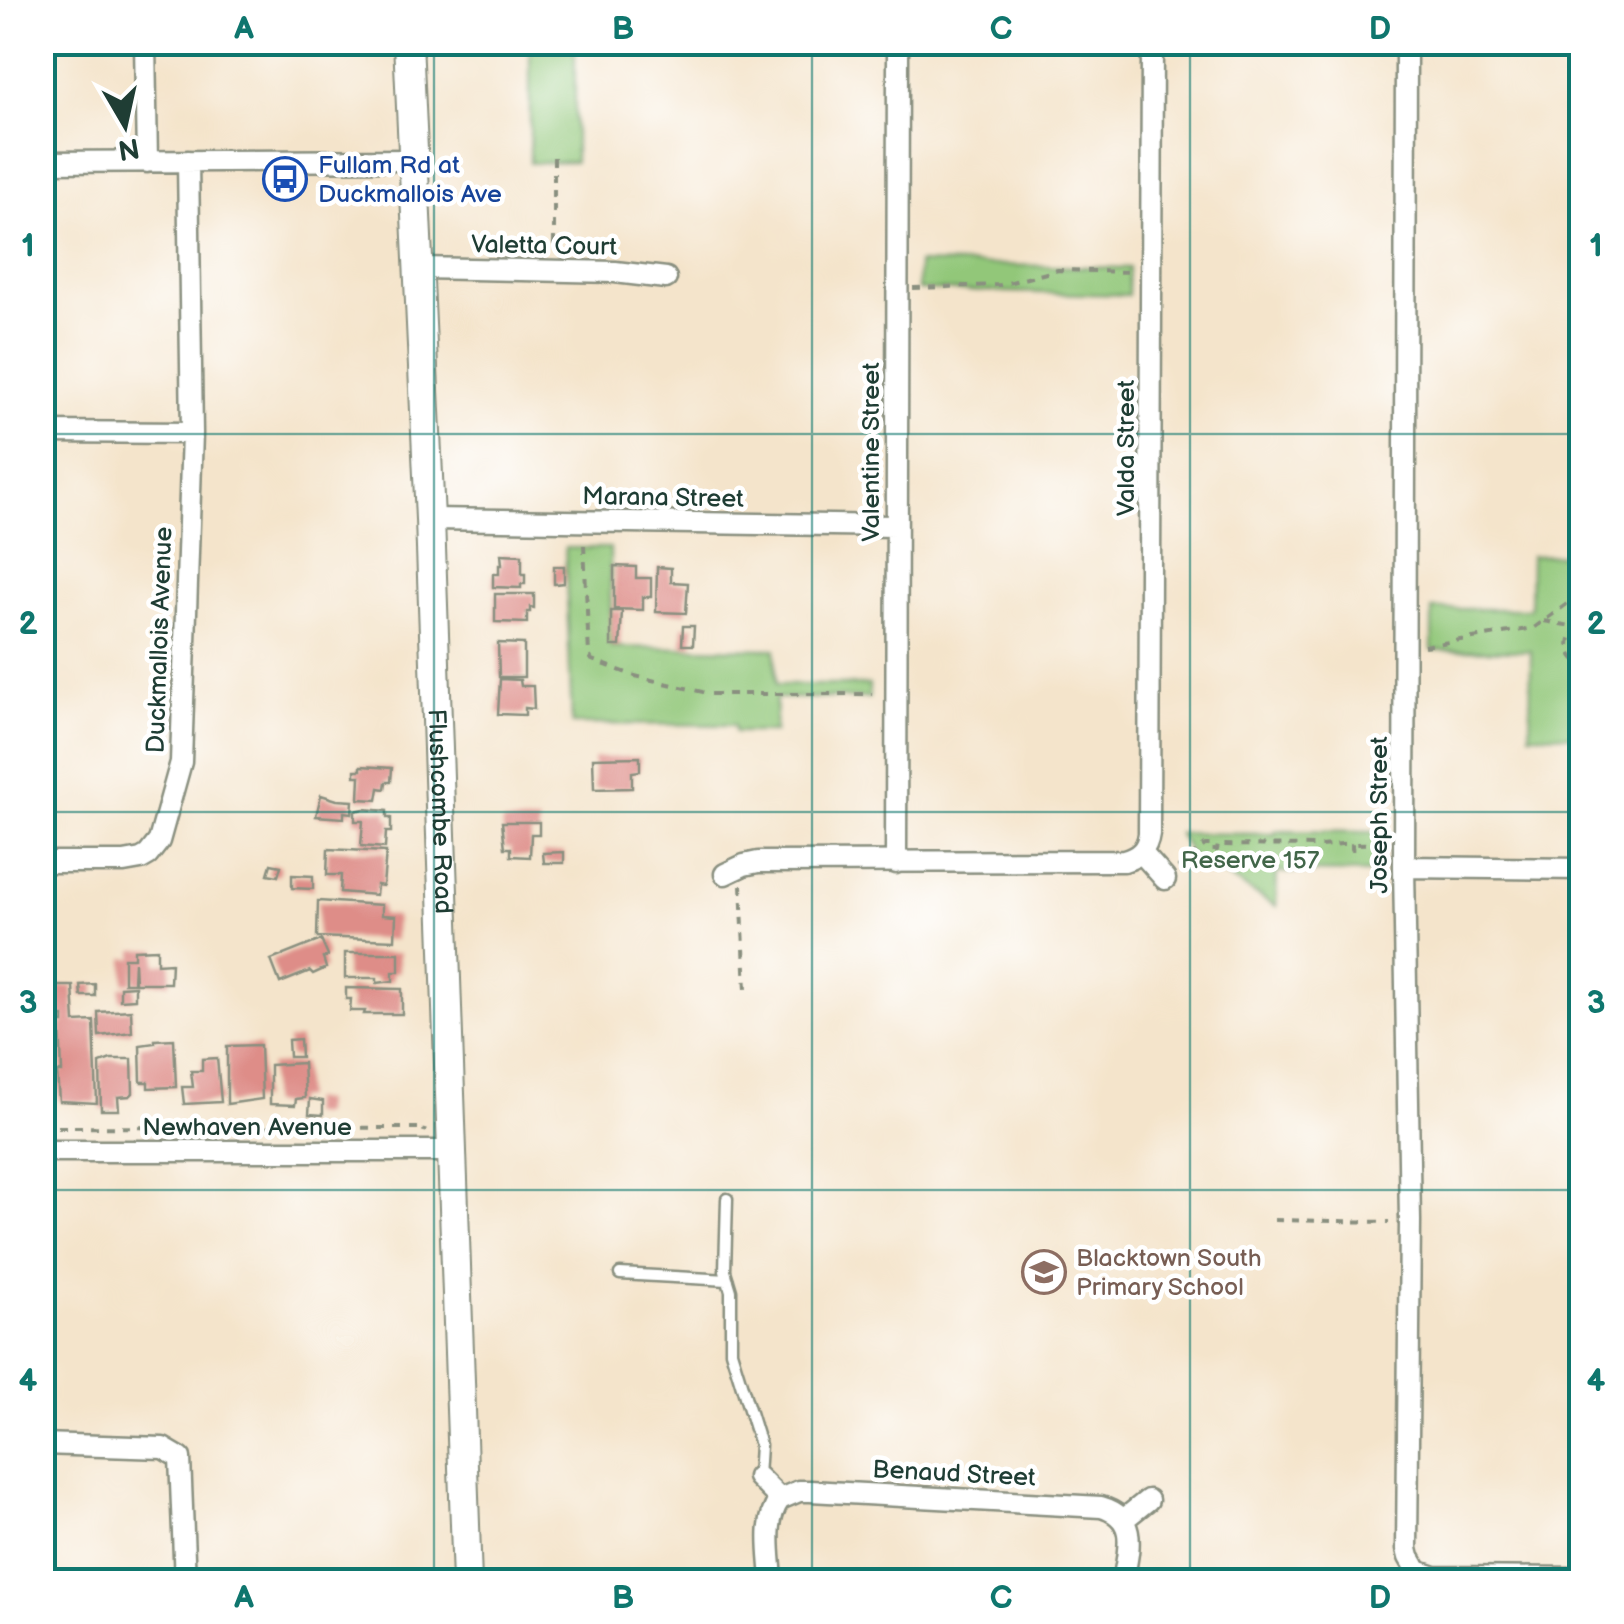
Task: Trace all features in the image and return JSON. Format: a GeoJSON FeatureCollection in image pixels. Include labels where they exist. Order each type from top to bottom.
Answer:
{"type":"FeatureCollection","features":[{"type":"Feature","properties":{"kind":"street"},"geometry":{"type":"LineString","coordinates":[[145,42],[147,162]]}},
{"type":"Feature","properties":{"kind":"street","name":"Flushcombe Road"},"geometry":{"type":"LineString","coordinates":[[408,42],[430,519],[467,1582]]}},
{"type":"Feature","properties":{"kind":"street","name":"Valentine Street"},"geometry":{"type":"LineString","coordinates":[[896,42],[896,863]]}},
{"type":"Feature","properties":{"kind":"street","name":"Valda Street"},"geometry":{"type":"LineString","coordinates":[[1141,852],[1150,834],[1152,42]]}},
{"type":"Feature","properties":{"kind":"street","name":"Joseph Street"},"geometry":{"type":"LineString","coordinates":[[1406,42],[1404,866],[1410,1203],[1407,1549],[1414,1576]]}},
{"type":"Feature","properties":{"kind":"street"},"geometry":{"type":"LineString","coordinates":[[42,162],[414,160]]}},
{"type":"Feature","properties":{"kind":"street","name":"Duckmallois Avenue"},"geometry":{"type":"LineString","coordinates":[[42,862],[134,862],[148,855],[159,841],[179,774],[192,433],[188,161]]}},
{"type":"Feature","properties":{"kind":"street","name":"Valetta Court"},"geometry":{"type":"LineString","coordinates":[[420,268],[615,272],[666,278]]}},
{"type":"Feature","properties":{"kind":"street"},"geometry":{"type":"LineString","coordinates":[[42,432],[192,433]]}},
{"type":"Feature","properties":{"kind":"street","name":"Marana Street"},"geometry":{"type":"LineString","coordinates":[[430,519],[895,526]]}},
{"type":"Feature","properties":{"kind":"street"},"geometry":{"type":"LineString","coordinates":[[731,871],[758,862],[1124,861],[1141,852],[1165,880]]}},
{"type":"Feature","properties":{"kind":"street"},"geometry":{"type":"LineString","coordinates":[[1404,866],[1582,868]]}},
{"type":"Feature","properties":{"kind":"street","name":"Newhaven Avenue"},"geometry":{"type":"LineString","coordinates":[[42,1151],[450,1152]]}},
{"type":"Feature","properties":{"kind":"street"},"geometry":{"type":"LineString","coordinates":[[42,1444],[163,1448],[180,1458],[185,1582]]}},
{"type":"Feature","properties":{"kind":"street"},"geometry":{"type":"LineString","coordinates":[[758,1477],[780,1498],[770,1524],[772,1582]]}},
{"type":"Feature","properties":{"kind":"street","name":"Benaud Street"},"geometry":{"type":"LineString","coordinates":[[780,1498],[810,1491],[1101,1507],[1123,1520]]}},
{"type":"Feature","properties":{"kind":"street"},"geometry":{"type":"LineString","coordinates":[[1124,1582],[1129,1537],[1123,1520],[1148,1500]]}},
{"type":"Feature","properties":{"kind":"street"},"geometry":{"type":"LineString","coordinates":[[1414,1576],[1582,1578]]}},
{"type":"Feature","properties":{"kind":"lane"},"geometry":{"type":"LineString","coordinates":[[727,1199],[725,1270],[731,1291],[731,1352],[760,1445],[758,1477]]}},
{"type":"Feature","properties":{"kind":"lane"},"geometry":{"type":"LineString","coordinates":[[620,1274],[728,1280]]}},
{"type":"Feature","properties":{"kind":"path"},"geometry":{"type":"LineString","coordinates":[[554,157],[554,272]]}},
{"type":"Feature","properties":{"kind":"path"},"geometry":{"type":"LineString","coordinates":[[898,288],[1000,285],[1058,270],[1152,273]]}},
{"type":"Feature","properties":{"kind":"path"},"geometry":{"type":"LineString","coordinates":[[584,545],[592,660],[635,676],[711,694],[872,694]]}},
{"type":"Feature","properties":{"kind":"path"},"geometry":{"type":"LineString","coordinates":[[1404,650],[1534,628],[1582,593]]}},
{"type":"Feature","properties":{"kind":"path"},"geometry":{"type":"LineString","coordinates":[[1544,621],[1579,631]]}},
{"type":"Feature","properties":{"kind":"path"},"geometry":{"type":"LineString","coordinates":[[1579,631],[1571,634],[1568,650],[1582,664]]}},
{"type":"Feature","properties":{"kind":"path"},"geometry":{"type":"LineString","coordinates":[[1165,880],[1205,845],[1217,850],[1218,845],[1352,843],[1352,849],[1356,849],[1357,844],[1391,842]]}},
{"type":"Feature","properties":{"kind":"path"},"geometry":{"type":"LineString","coordinates":[[731,871],[743,901],[746,990]]}},
{"type":"Feature","properties":{"kind":"path"},"geometry":{"type":"LineString","coordinates":[[42,1127],[425,1130]]}},
{"type":"Feature","properties":{"kind":"path"},"geometry":{"type":"LineString","coordinates":[[1275,1220],[1390,1222]]}},
{"type":"Feature","properties":{"kind":"green space"},"geometry":{"type":"Polygon","coordinates":[[[530,43],[575,43],[575,162],[530,163],[530,43]]]}},
{"type":"Feature","properties":{"kind":"green space"},"geometry":{"type":"Polygon","coordinates":[[[918,263],[1129,268],[1128,295],[918,290],[918,263]]]}},
{"type":"Feature","properties":{"kind":"green space"},"geometry":{"type":"Polygon","coordinates":[[[565,548],[610,548],[611,647],[775,649],[776,685],[869,685],[869,698],[776,698],[775,732],[735,732],[734,725],[572,724],[565,548]]]}},
{"type":"Feature","properties":{"kind":"green space"},"geometry":{"type":"Polygon","coordinates":[[[1581,554],[1581,735],[1530,734],[1531,651],[1432,650],[1432,609],[1530,609],[1531,556],[1581,554]]]}},
{"type":"Feature","properties":{"kind":"green space","name":"Reserve 157"},"geometry":{"type":"Polygon","coordinates":[[[1376,832],[1375,873],[1277,872],[1276,906],[1191,855],[1178,833],[1376,832]]]}},
{"type":"Feature","properties":{"kind":"building"},"geometry":{"type":"Polygon","coordinates":[[[501,554],[522,555],[525,584],[521,588],[493,587],[493,574],[499,574],[502,565],[501,554]]]}},
{"type":"Feature","properties":{"kind":"building"},"geometry":{"type":"Polygon","coordinates":[[[554,566],[564,566],[564,583],[554,584],[554,566]]]}},
{"type":"Feature","properties":{"kind":"building"},"geometry":{"type":"Polygon","coordinates":[[[614,566],[636,567],[636,578],[651,578],[651,597],[643,597],[643,610],[614,609],[614,566]]]}},
{"type":"Feature","properties":{"kind":"building"},"geometry":{"type":"Polygon","coordinates":[[[657,567],[671,568],[671,582],[688,583],[686,613],[656,612],[657,567]]]}},
{"type":"Feature","properties":{"kind":"building"},"geometry":{"type":"Polygon","coordinates":[[[495,594],[534,594],[534,608],[527,612],[527,623],[495,622],[495,594]]]}},
{"type":"Feature","properties":{"kind":"building"},"geometry":{"type":"Polygon","coordinates":[[[611,611],[622,611],[620,646],[611,646],[611,611]]]}},
{"type":"Feature","properties":{"kind":"building"},"geometry":{"type":"Polygon","coordinates":[[[683,626],[694,626],[693,645],[682,645],[683,626]]]}},
{"type":"Feature","properties":{"kind":"building"},"geometry":{"type":"Polygon","coordinates":[[[498,643],[524,644],[524,677],[499,677],[498,643]]]}},
{"type":"Feature","properties":{"kind":"building"},"geometry":{"type":"Polygon","coordinates":[[[500,679],[520,680],[521,686],[533,686],[534,709],[525,708],[525,715],[498,714],[500,679]]]}},
{"type":"Feature","properties":{"kind":"building"},"geometry":{"type":"Polygon","coordinates":[[[640,757],[640,771],[632,772],[632,788],[594,789],[593,758],[640,757]]]}},
{"type":"Feature","properties":{"kind":"building"},"geometry":{"type":"Polygon","coordinates":[[[361,766],[392,768],[391,782],[386,782],[385,789],[379,788],[377,800],[359,799],[360,776],[355,776],[355,770],[361,770],[361,766]]]}},
{"type":"Feature","properties":{"kind":"building"},"geometry":{"type":"Polygon","coordinates":[[[321,795],[353,801],[352,813],[344,812],[344,818],[316,816],[321,795]]]}},
{"type":"Feature","properties":{"kind":"building"},"geometry":{"type":"Polygon","coordinates":[[[355,811],[387,811],[387,818],[391,818],[385,848],[361,846],[363,821],[355,821],[355,811]]]}},
{"type":"Feature","properties":{"kind":"building"},"geometry":{"type":"Polygon","coordinates":[[[502,822],[539,822],[539,834],[531,834],[530,857],[511,856],[511,848],[505,848],[502,822]]]}},
{"type":"Feature","properties":{"kind":"building"},"geometry":{"type":"Polygon","coordinates":[[[328,849],[386,852],[383,886],[377,885],[376,895],[340,892],[341,875],[327,875],[328,849]]]}},
{"type":"Feature","properties":{"kind":"building"},"geometry":{"type":"Polygon","coordinates":[[[564,852],[564,863],[544,863],[543,853],[564,852]]]}},
{"type":"Feature","properties":{"kind":"building"},"geometry":{"type":"Polygon","coordinates":[[[271,864],[281,866],[278,876],[268,874],[271,864]]]}},
{"type":"Feature","properties":{"kind":"building"},"geometry":{"type":"Polygon","coordinates":[[[292,875],[313,876],[313,889],[292,888],[292,875]]]}},
{"type":"Feature","properties":{"kind":"building"},"geometry":{"type":"Polygon","coordinates":[[[318,901],[382,905],[382,915],[396,916],[395,940],[317,937],[318,901]]]}},
{"type":"Feature","properties":{"kind":"building"},"geometry":{"type":"Polygon","coordinates":[[[321,940],[328,956],[323,958],[326,968],[280,983],[271,960],[321,940]]]}},
{"type":"Feature","properties":{"kind":"building"},"geometry":{"type":"Polygon","coordinates":[[[157,949],[157,964],[171,963],[170,983],[135,983],[134,962],[133,983],[124,983],[124,958],[134,958],[134,950],[157,949]]]}},
{"type":"Feature","properties":{"kind":"building"},"geometry":{"type":"Polygon","coordinates":[[[345,953],[399,953],[399,972],[393,972],[393,981],[377,983],[377,978],[345,978],[345,953]]]}},
{"type":"Feature","properties":{"kind":"building"},"geometry":{"type":"Polygon","coordinates":[[[95,984],[95,996],[81,996],[80,985],[95,984]]]}},
{"type":"Feature","properties":{"kind":"building"},"geometry":{"type":"Polygon","coordinates":[[[54,986],[73,986],[75,1022],[94,1021],[97,1103],[59,1101],[57,1072],[62,1072],[63,1016],[55,1016],[54,986]]]}},
{"type":"Feature","properties":{"kind":"building"},"geometry":{"type":"Polygon","coordinates":[[[135,986],[135,999],[120,1000],[120,987],[135,986]]]}},
{"type":"Feature","properties":{"kind":"building"},"geometry":{"type":"Polygon","coordinates":[[[346,988],[402,989],[402,1014],[350,1011],[351,999],[346,999],[346,988]]]}},
{"type":"Feature","properties":{"kind":"building"},"geometry":{"type":"Polygon","coordinates":[[[131,1010],[132,1032],[99,1036],[98,1012],[131,1010]]]}},
{"type":"Feature","properties":{"kind":"building"},"geometry":{"type":"Polygon","coordinates":[[[174,1039],[176,1087],[148,1088],[148,1082],[141,1082],[140,1045],[174,1039]]]}},
{"type":"Feature","properties":{"kind":"building"},"geometry":{"type":"Polygon","coordinates":[[[300,1039],[301,1057],[289,1057],[288,1040],[300,1039]]]}},
{"type":"Feature","properties":{"kind":"building"},"geometry":{"type":"Polygon","coordinates":[[[260,1045],[262,1099],[227,1104],[227,1046],[260,1045]]]}},
{"type":"Feature","properties":{"kind":"building"},"geometry":{"type":"Polygon","coordinates":[[[217,1058],[221,1102],[184,1104],[182,1087],[193,1087],[191,1071],[202,1071],[202,1059],[217,1058]]]}},
{"type":"Feature","properties":{"kind":"building"},"geometry":{"type":"Polygon","coordinates":[[[132,1059],[133,1093],[118,1097],[119,1110],[101,1110],[100,1063],[132,1059]]]}},
{"type":"Feature","properties":{"kind":"building"},"geometry":{"type":"Polygon","coordinates":[[[303,1063],[305,1098],[296,1099],[295,1105],[270,1104],[270,1065],[303,1063]]]}},
{"type":"Feature","properties":{"kind":"building"},"geometry":{"type":"Polygon","coordinates":[[[310,1099],[323,1101],[323,1115],[309,1114],[310,1099]]]}},
{"type":"Feature","properties":{"kind":"place","name":"Fullam Rd at Duckmallois Ave"},"geometry":{"type":"Point","coordinates":[285,179]}},
{"type":"Feature","properties":{"kind":"place","name":"Blacktown South Primary School"},"geometry":{"type":"Point","coordinates":[1044,1272]}}]}
